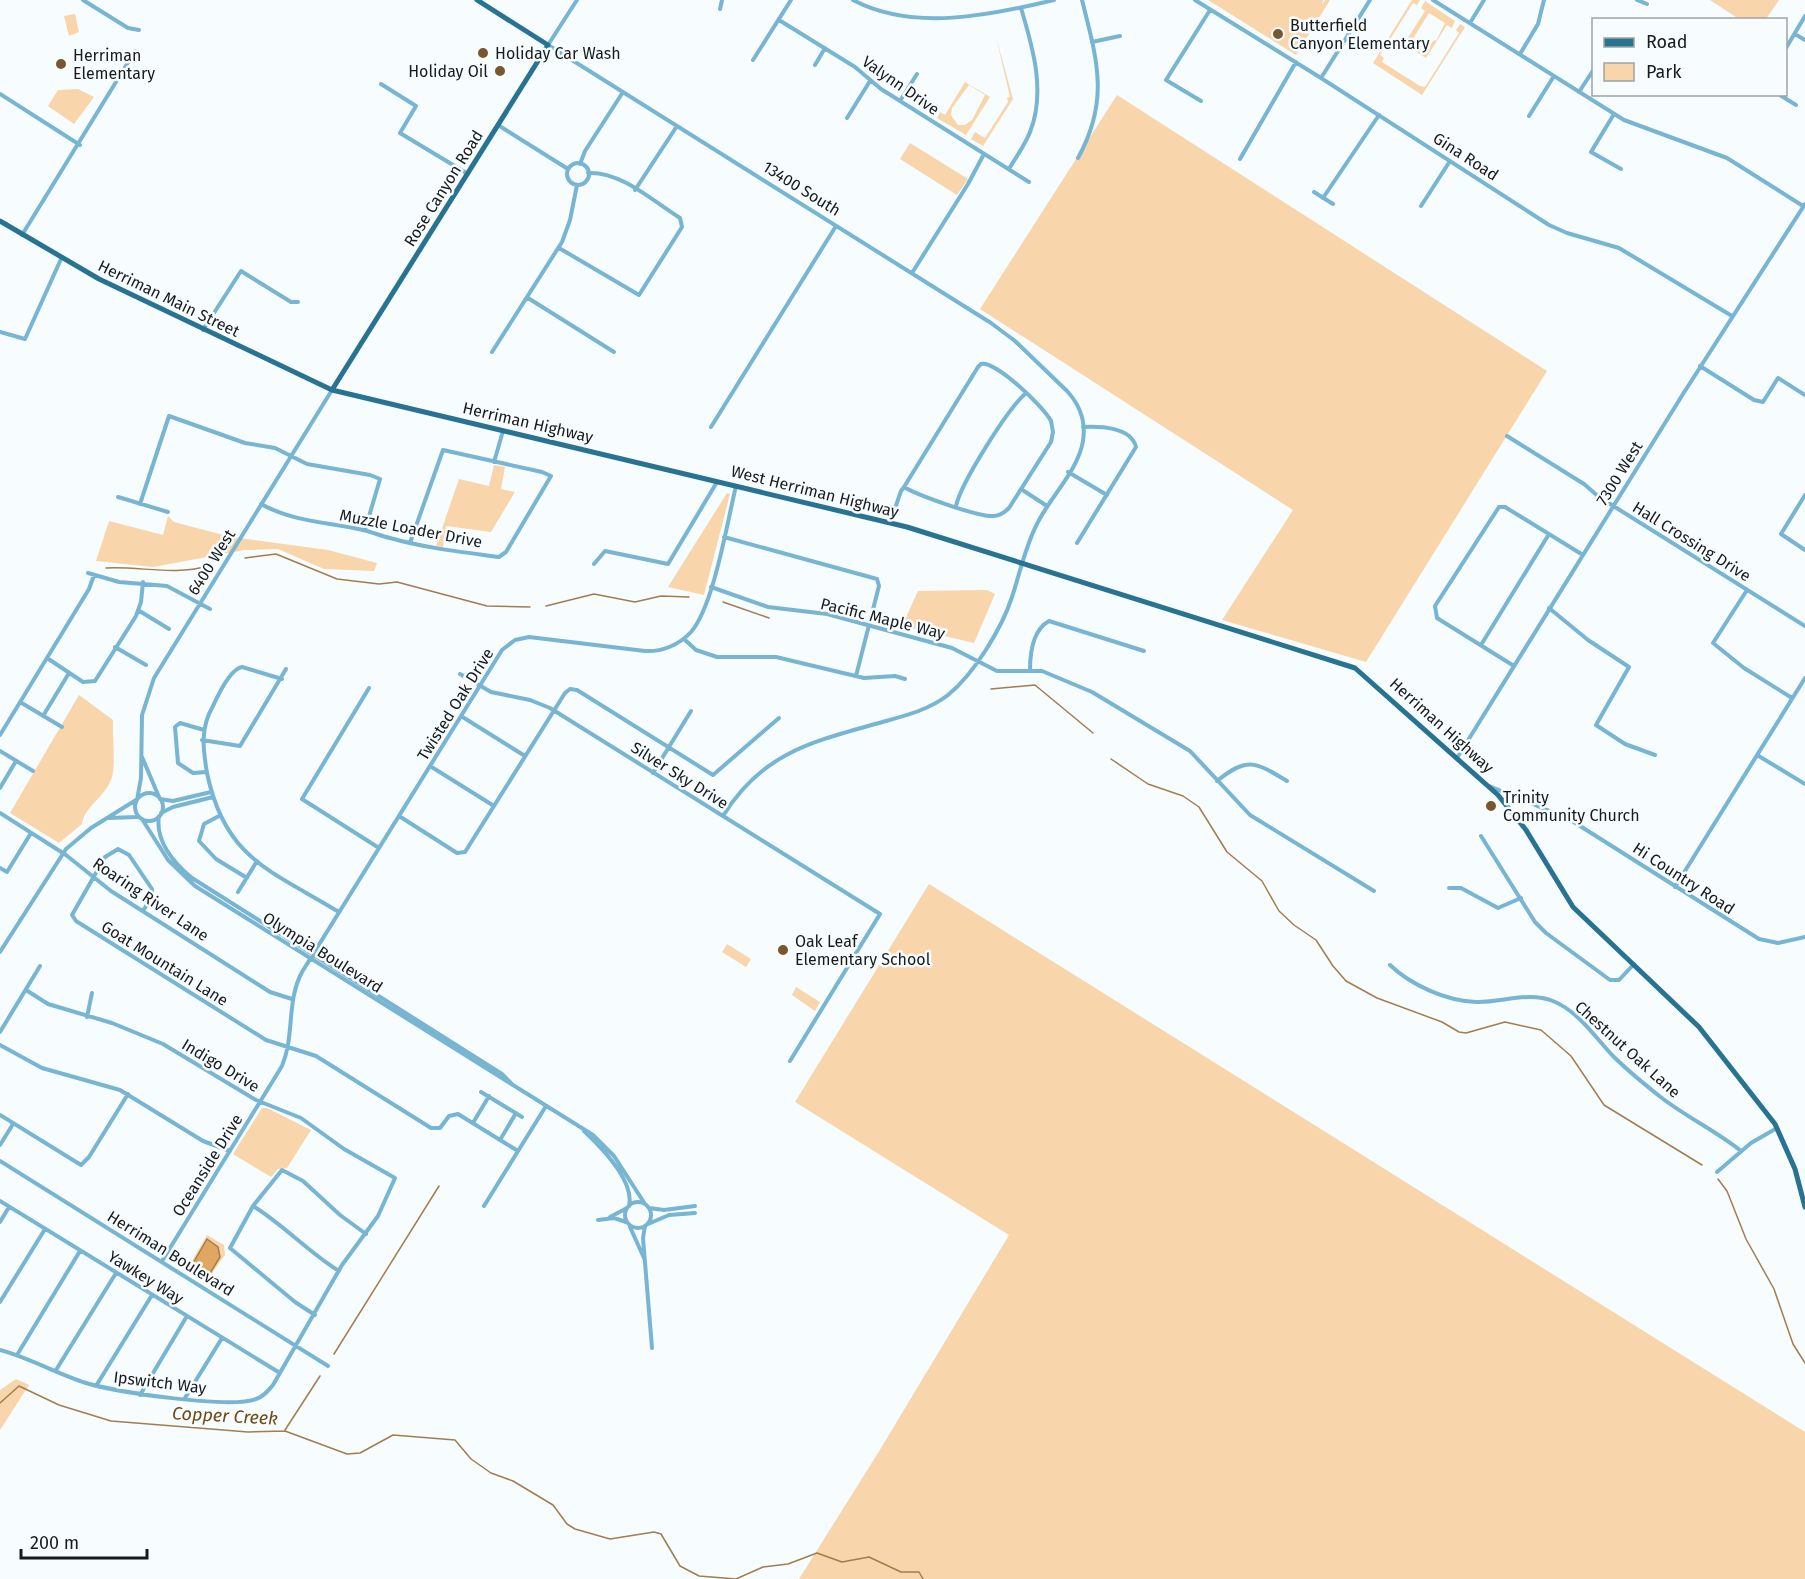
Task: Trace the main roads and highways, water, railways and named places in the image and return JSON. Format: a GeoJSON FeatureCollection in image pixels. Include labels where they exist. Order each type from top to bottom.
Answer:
{"type":"FeatureCollection","features":[{"type":"Feature","properties":{"kind":"main road","name":"13400 South"},"geometry":{"type":"LineString","coordinates":[[477,0],[548,45]]}},
{"type":"Feature","properties":{"kind":"main road","name":"Rose Canyon Road"},"geometry":{"type":"LineString","coordinates":[[332,390],[548,45]]}},
{"type":"Feature","properties":{"kind":"main road","name":"Herriman Main Street"},"geometry":{"type":"LineString","coordinates":[[0,221],[62,259],[203,330],[332,390]]}},
{"type":"Feature","properties":{"kind":"main road","name":"Herriman Highway"},"geometry":{"type":"LineString","coordinates":[[332,390],[503,429],[717,482]]}},
{"type":"Feature","properties":{"kind":"main road","name":"West Herriman Highway"},"geometry":{"type":"LineString","coordinates":[[717,482],[907,527]]}},
{"type":"Feature","properties":{"kind":"main road","name":"Herriman Highway"},"geometry":{"type":"LineString","coordinates":[[907,527],[1355,668],[1488,786],[1526,830],[1573,906],[1694,1020],[1776,1128],[1795,1169],[1805,1207]]}},
{"type":"Feature","properties":{"kind":"waterway"},"geometry":{"type":"LineString","coordinates":[[245,558],[276,554],[337,579],[379,584],[397,582],[487,606],[530,607]]}},
{"type":"Feature","properties":{"kind":"waterway"},"geometry":{"type":"LineString","coordinates":[[106,568],[182,570],[208,566]]}},
{"type":"Feature","properties":{"kind":"waterway"},"geometry":{"type":"LineString","coordinates":[[546,606],[594,594],[635,602],[661,596],[689,597]]}},
{"type":"Feature","properties":{"kind":"waterway"},"geometry":{"type":"LineString","coordinates":[[723,602],[769,618]]}},
{"type":"Feature","properties":{"kind":"waterway"},"geometry":{"type":"LineString","coordinates":[[991,689],[1035,685],[1093,733]]}},
{"type":"Feature","properties":{"kind":"waterway"},"geometry":{"type":"LineString","coordinates":[[1111,759],[1148,784],[1183,796],[1199,807],[1227,852],[1262,881],[1279,911],[1316,940],[1346,981],[1377,998],[1442,1022],[1459,1032],[1466,1033],[1505,1022],[1541,1030],[1571,1056],[1604,1105],[1702,1165]]}},
{"type":"Feature","properties":{"kind":"waterway"},"geometry":{"type":"LineString","coordinates":[[1718,1179],[1727,1191],[1746,1239],[1774,1289],[1793,1344],[1805,1363]]}},
{"type":"Feature","properties":{"kind":"waterway"},"geometry":{"type":"LineString","coordinates":[[334,1354],[439,1186]]}},
{"type":"Feature","properties":{"kind":"waterway"},"geometry":{"type":"LineString","coordinates":[[285,1430],[320,1376]]}},
{"type":"Feature","properties":{"kind":"waterway","name":"Copper Creek"},"geometry":{"type":"LineString","coordinates":[[0,1403],[19,1386],[59,1405],[111,1421],[248,1432],[285,1431],[347,1454],[360,1453],[393,1435],[455,1440],[471,1459],[491,1473],[513,1481],[553,1505],[567,1524],[575,1529],[610,1539],[654,1532],[661,1534],[680,1566],[699,1576],[736,1579],[763,1567],[788,1564],[817,1553],[842,1562],[869,1557],[901,1572],[919,1572],[923,1579]]}},
{"type":"Feature","properties":{"kind":"place","name":"Butterfield Canyon Elementary"},"geometry":{"type":"Point","coordinates":[1278,34]}},
{"type":"Feature","properties":{"kind":"place","name":"Holiday Car Wash"},"geometry":{"type":"Point","coordinates":[483,53]}},
{"type":"Feature","properties":{"kind":"place","name":"Herriman Elementary"},"geometry":{"type":"Point","coordinates":[61,64]}},
{"type":"Feature","properties":{"kind":"place","name":"Holiday Oil"},"geometry":{"type":"Point","coordinates":[500,71]}},
{"type":"Feature","properties":{"kind":"place","name":"Trinity Community Church"},"geometry":{"type":"Point","coordinates":[1491,806]}},
{"type":"Feature","properties":{"kind":"place","name":"Oak Leaf Elementary School"},"geometry":{"type":"Point","coordinates":[783,950]}}]}
